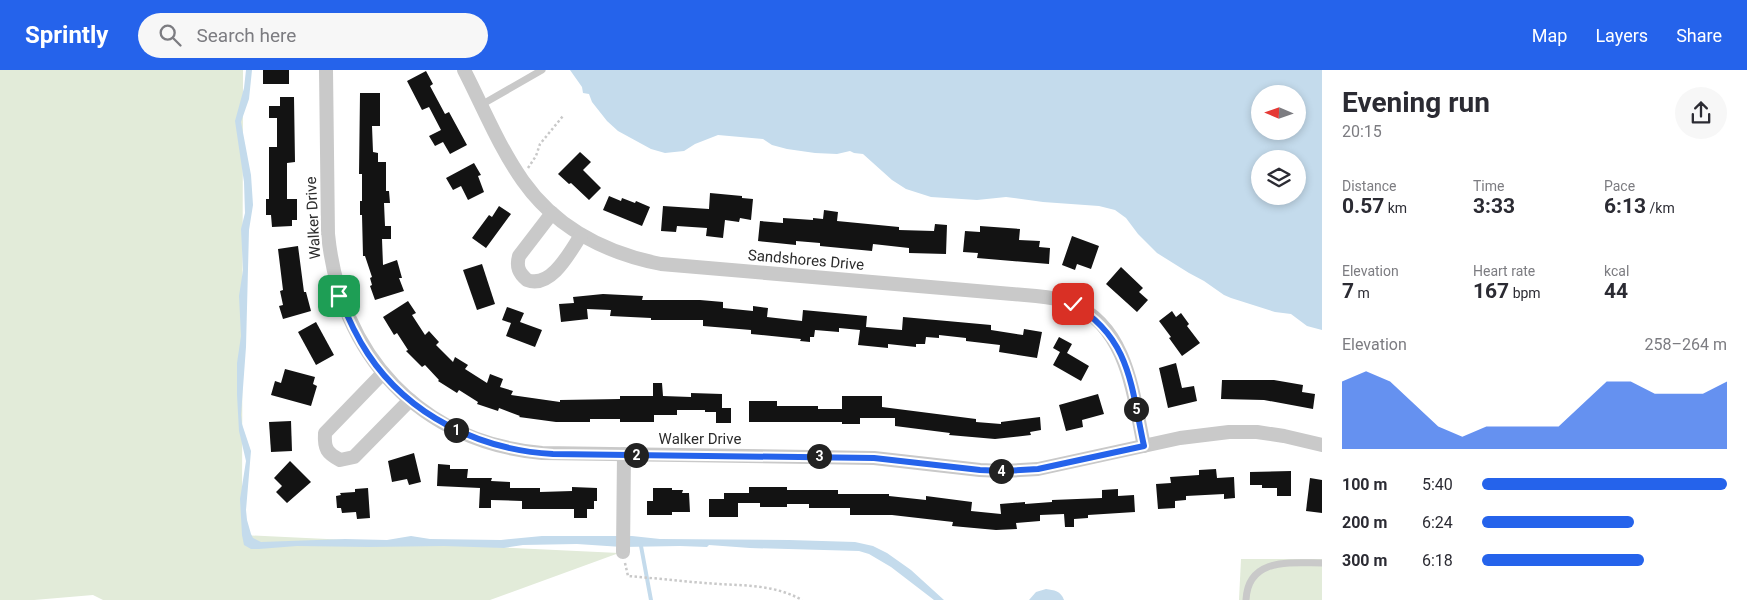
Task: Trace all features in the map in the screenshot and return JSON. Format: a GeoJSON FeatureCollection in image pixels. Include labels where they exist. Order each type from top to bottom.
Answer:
{"type":"FeatureCollection","features":[{"type":"Feature","properties":{"kind":"street","name":"Walker Drive"},"geometry":{"type":"LineString","coordinates":[[326,70],[327,206],[330,261],[339,296],[348,317],[368,354],[383,373],[410,400],[449,427],[488,443],[511,449],[542,453],[874,458],[1003,471],[1038,469],[1180,438],[1229,432],[1257,432],[1322,445]]}},
{"type":"Feature","properties":{"kind":"street","name":"Sandshores Drive"},"geometry":{"type":"LineString","coordinates":[[464,70],[520,176],[552,213],[581,235],[611,251],[661,264],[1036,296],[1057,299],[1073,304],[1088,312],[1098,321],[1121,352],[1144,446]]}},
{"type":"Feature","properties":{"kind":"street"},"geometry":{"type":"LineString","coordinates":[[552,213],[519,256],[518,270],[527,280],[539,282],[552,275],[581,235]]}},
{"type":"Feature","properties":{"kind":"street"},"geometry":{"type":"LineString","coordinates":[[383,373],[325,433],[324,443],[329,454],[340,460],[354,457],[410,400]]}},
{"type":"Feature","properties":{"kind":"street"},"geometry":{"type":"LineString","coordinates":[[623,552],[624,454]]}},
{"type":"Feature","properties":{"kind":"lane"},"geometry":{"type":"LineString","coordinates":[[481,105],[542,70]]}},
{"type":"Feature","properties":{"kind":"lane"},"geometry":{"type":"LineString","coordinates":[[1246,600],[1247,591],[1253,578],[1270,565],[1322,562]]}},
{"type":"Feature","properties":{"kind":"path"},"geometry":{"type":"LineString","coordinates":[[520,176],[531,165],[540,144],[563,116]]}},
{"type":"Feature","properties":{"kind":"path"},"geometry":{"type":"LineString","coordinates":[[623,552],[628,576],[772,588],[790,593],[802,600]]}},
{"type":"Feature","properties":{"kind":"green space"},"geometry":{"type":"Polygon","coordinates":[[[0,70],[243,70],[242,535],[619,553],[490,600],[103,600],[93,595],[34,600],[0,600],[0,70]]]}},
{"type":"Feature","properties":{"kind":"green space"},"geometry":{"type":"Polygon","coordinates":[[[1241,559],[1322,559],[1322,600],[1239,600],[1241,559]]]}},
{"type":"Feature","properties":{"kind":"water"},"geometry":{"type":"Polygon","coordinates":[[[246,70],[252,70],[249,99],[241,122],[251,175],[253,205],[249,230],[246,347],[241,415],[251,451],[246,510],[253,538],[261,542],[345,539],[387,540],[411,536],[430,539],[501,540],[542,536],[632,536],[660,539],[855,542],[873,546],[887,553],[911,570],[944,600],[934,600],[891,567],[869,554],[859,551],[709,545],[707,547],[622,547],[577,544],[523,545],[504,548],[297,546],[251,549],[244,545],[240,499],[246,461],[239,431],[237,363],[241,336],[239,296],[243,270],[241,229],[245,213],[244,182],[235,121],[244,88],[246,70]]]}},
{"type":"Feature","properties":{"kind":"water"},"geometry":{"type":"Polygon","coordinates":[[[570,70],[1322,70],[1322,330],[1307,326],[1291,314],[1275,312],[1224,295],[1157,253],[1138,234],[1126,218],[1115,210],[1099,206],[1006,197],[977,200],[931,197],[906,189],[892,180],[863,154],[850,151],[837,154],[815,153],[787,149],[772,145],[763,139],[718,135],[695,144],[684,151],[665,153],[651,149],[618,131],[607,121],[592,102],[589,94],[583,93],[582,87],[570,70]]]}},
{"type":"Feature","properties":{"kind":"water"},"geometry":{"type":"Polygon","coordinates":[[[1046,589],[1059,593],[1064,600],[1029,600],[1036,592],[1046,589]]]}},
{"type":"Feature","properties":{"kind":"building"},"geometry":{"type":"Polygon","coordinates":[[[263,70],[289,70],[289,84],[263,84],[263,70]]]}},
{"type":"Feature","properties":{"kind":"building"},"geometry":{"type":"Polygon","coordinates":[[[426,71],[433,84],[430,86],[445,114],[449,112],[467,145],[450,154],[443,142],[435,146],[429,136],[441,130],[429,107],[422,110],[407,81],[426,71]]]}},
{"type":"Feature","properties":{"kind":"building"},"geometry":{"type":"Polygon","coordinates":[[[360,93],[380,93],[380,126],[372,126],[373,152],[378,153],[378,162],[386,162],[386,191],[389,191],[390,203],[384,203],[385,226],[391,226],[391,239],[382,239],[383,265],[397,260],[402,278],[399,278],[404,291],[375,300],[370,286],[372,285],[370,278],[372,277],[365,256],[363,256],[362,215],[360,215],[362,174],[359,174],[360,93]]]}},
{"type":"Feature","properties":{"kind":"building"},"geometry":{"type":"Polygon","coordinates":[[[280,97],[294,97],[295,162],[287,163],[287,199],[297,199],[297,220],[292,220],[292,226],[272,227],[271,215],[266,215],[266,199],[269,199],[269,147],[277,147],[277,118],[269,118],[269,106],[280,106],[280,97]]]}},
{"type":"Feature","properties":{"kind":"building"},"geometry":{"type":"Polygon","coordinates":[[[580,152],[591,162],[583,170],[601,188],[589,200],[558,174],[580,152]]]}},
{"type":"Feature","properties":{"kind":"building"},"geometry":{"type":"Polygon","coordinates":[[[474,163],[481,175],[478,176],[484,192],[468,200],[461,186],[453,190],[446,178],[474,163]]]}},
{"type":"Feature","properties":{"kind":"building"},"geometry":{"type":"Polygon","coordinates":[[[710,193],[753,199],[751,220],[740,218],[739,222],[725,220],[723,238],[706,236],[707,228],[677,226],[676,232],[661,231],[663,206],[709,209],[710,193]]]}},
{"type":"Feature","properties":{"kind":"building"},"geometry":{"type":"Polygon","coordinates":[[[609,196],[621,201],[622,198],[635,203],[636,201],[650,207],[642,226],[603,210],[609,196]]]}},
{"type":"Feature","properties":{"kind":"building"},"geometry":{"type":"Polygon","coordinates":[[[499,206],[511,214],[486,248],[472,238],[489,215],[492,217],[499,206]]]}},
{"type":"Feature","properties":{"kind":"building"},"geometry":{"type":"Polygon","coordinates":[[[824,210],[838,212],[837,221],[899,227],[899,230],[934,231],[935,224],[947,225],[946,254],[909,253],[909,248],[873,244],[872,251],[820,246],[820,243],[796,241],[796,245],[758,241],[760,221],[783,223],[783,218],[823,219],[824,210]]]}},
{"type":"Feature","properties":{"kind":"building"},"geometry":{"type":"Polygon","coordinates":[[[980,226],[1020,229],[1019,240],[1040,241],[1039,247],[1050,248],[1049,264],[977,258],[978,253],[963,252],[965,231],[980,232],[980,226]]]}},
{"type":"Feature","properties":{"kind":"building"},"geometry":{"type":"Polygon","coordinates":[[[1072,236],[1099,246],[1091,269],[1077,264],[1075,270],[1062,265],[1072,236]]]}},
{"type":"Feature","properties":{"kind":"building"},"geometry":{"type":"Polygon","coordinates":[[[298,246],[304,292],[306,292],[311,311],[283,319],[279,306],[283,305],[280,291],[283,290],[278,249],[298,246]]]}},
{"type":"Feature","properties":{"kind":"building"},"geometry":{"type":"Polygon","coordinates":[[[482,264],[495,304],[477,310],[463,270],[482,264]]]}},
{"type":"Feature","properties":{"kind":"building"},"geometry":{"type":"Polygon","coordinates":[[[1121,267],[1143,288],[1139,292],[1148,300],[1137,312],[1106,284],[1121,267]]]}},
{"type":"Feature","properties":{"kind":"building"},"geometry":{"type":"Polygon","coordinates":[[[603,294],[643,296],[642,300],[723,302],[723,308],[753,311],[753,306],[768,308],[767,317],[802,321],[803,310],[867,316],[866,327],[902,330],[903,317],[991,325],[991,330],[1023,335],[1024,329],[1042,332],[1037,358],[999,352],[1000,345],[966,341],[966,338],[939,335],[939,338],[926,337],[925,344],[916,344],[916,347],[888,344],[888,348],[858,345],[860,330],[839,328],[839,332],[815,330],[814,337],[810,337],[810,342],[800,341],[801,339],[751,334],[751,330],[703,326],[703,320],[651,320],[651,318],[610,316],[611,310],[587,309],[588,319],[561,322],[559,304],[574,303],[573,297],[603,294]]]}},
{"type":"Feature","properties":{"kind":"building"},"geometry":{"type":"Polygon","coordinates":[[[408,301],[416,313],[412,315],[425,335],[429,331],[439,342],[436,345],[453,362],[455,357],[468,365],[465,369],[487,383],[490,374],[503,379],[500,387],[513,391],[511,395],[560,402],[560,400],[620,399],[620,396],[653,396],[653,383],[662,383],[663,396],[691,397],[691,393],[722,394],[722,408],[731,408],[731,423],[716,423],[716,412],[705,412],[705,410],[677,410],[677,415],[654,415],[654,422],[620,422],[620,419],[590,419],[590,422],[556,422],[519,417],[499,408],[498,411],[477,404],[478,402],[459,390],[457,393],[438,381],[425,365],[422,367],[406,351],[408,350],[397,333],[394,335],[383,317],[408,301]]]}},
{"type":"Feature","properties":{"kind":"building"},"geometry":{"type":"Polygon","coordinates":[[[507,307],[524,313],[520,322],[542,330],[535,347],[506,336],[511,323],[502,320],[507,307]]]}},
{"type":"Feature","properties":{"kind":"building"},"geometry":{"type":"Polygon","coordinates":[[[1172,311],[1176,317],[1181,313],[1189,324],[1187,326],[1200,343],[1182,356],[1159,321],[1172,311]]]}},
{"type":"Feature","properties":{"kind":"building"},"geometry":{"type":"Polygon","coordinates":[[[316,322],[334,355],[316,365],[298,332],[316,322]]]}},
{"type":"Feature","properties":{"kind":"building"},"geometry":{"type":"Polygon","coordinates":[[[1059,337],[1072,344],[1067,353],[1089,366],[1081,381],[1053,365],[1060,352],[1053,348],[1059,337]]]}},
{"type":"Feature","properties":{"kind":"building"},"geometry":{"type":"Polygon","coordinates":[[[1176,363],[1182,388],[1194,386],[1197,401],[1168,408],[1159,368],[1176,363]]]}},
{"type":"Feature","properties":{"kind":"building"},"geometry":{"type":"Polygon","coordinates":[[[285,369],[315,377],[313,384],[317,386],[311,406],[271,395],[275,381],[281,383],[285,369]]]}},
{"type":"Feature","properties":{"kind":"building"},"geometry":{"type":"Polygon","coordinates":[[[1222,380],[1274,380],[1303,385],[1302,392],[1315,394],[1313,409],[1264,400],[1221,399],[1222,380]]]}},
{"type":"Feature","properties":{"kind":"building"},"geometry":{"type":"Polygon","coordinates":[[[1098,394],[1104,414],[1082,420],[1083,427],[1066,431],[1059,405],[1098,394]]]}},
{"type":"Feature","properties":{"kind":"building"},"geometry":{"type":"Polygon","coordinates":[[[842,396],[882,396],[882,407],[976,419],[976,422],[1001,424],[1001,422],[1040,417],[1041,430],[1030,432],[1031,435],[995,439],[949,435],[950,433],[895,426],[895,418],[860,418],[860,424],[842,424],[842,422],[749,422],[749,401],[777,401],[777,406],[818,406],[818,409],[842,409],[842,396]]]}},
{"type":"Feature","properties":{"kind":"building"},"geometry":{"type":"Polygon","coordinates":[[[291,421],[292,451],[271,452],[269,422],[291,421]]]}},
{"type":"Feature","properties":{"kind":"building"},"geometry":{"type":"Polygon","coordinates":[[[414,453],[421,482],[409,485],[407,479],[392,482],[388,461],[414,453]]]}},
{"type":"Feature","properties":{"kind":"building"},"geometry":{"type":"Polygon","coordinates":[[[290,461],[311,482],[287,503],[276,492],[282,486],[274,478],[290,461]]]}},
{"type":"Feature","properties":{"kind":"building"},"geometry":{"type":"Polygon","coordinates":[[[438,464],[450,465],[450,469],[468,469],[467,478],[492,478],[491,481],[510,482],[510,488],[540,488],[540,492],[572,491],[572,487],[597,488],[597,501],[594,501],[594,509],[587,509],[587,518],[574,518],[574,509],[522,509],[522,501],[491,500],[491,508],[479,508],[480,488],[437,486],[438,464]]]}},
{"type":"Feature","properties":{"kind":"building"},"geometry":{"type":"Polygon","coordinates":[[[1216,469],[1217,478],[1234,477],[1235,498],[1224,499],[1224,494],[1186,496],[1186,500],[1175,501],[1175,508],[1158,509],[1156,484],[1171,483],[1170,477],[1199,475],[1199,470],[1216,469]]]}},
{"type":"Feature","properties":{"kind":"building"},"geometry":{"type":"Polygon","coordinates":[[[1291,471],[1291,496],[1277,496],[1277,488],[1262,488],[1262,485],[1250,485],[1250,472],[1291,471]]]}},
{"type":"Feature","properties":{"kind":"building"},"geometry":{"type":"Polygon","coordinates":[[[1310,478],[1322,480],[1322,513],[1306,511],[1310,478]]]}},
{"type":"Feature","properties":{"kind":"building"},"geometry":{"type":"Polygon","coordinates":[[[749,487],[787,487],[787,490],[838,490],[838,494],[889,494],[889,496],[926,500],[926,496],[972,502],[971,511],[1001,514],[1000,504],[1102,498],[1102,490],[1118,489],[1118,496],[1134,495],[1135,512],[1088,515],[1088,518],[1074,519],[1074,527],[1065,527],[1064,514],[1040,515],[1040,521],[1016,523],[1017,529],[996,530],[952,526],[953,522],[892,515],[850,515],[850,508],[809,508],[809,504],[787,504],[787,507],[760,507],[760,503],[738,503],[738,517],[709,517],[709,499],[724,499],[724,493],[749,493],[749,487]]]}},
{"type":"Feature","properties":{"kind":"building"},"geometry":{"type":"Polygon","coordinates":[[[368,488],[370,518],[357,519],[356,512],[342,513],[341,508],[337,508],[336,496],[341,495],[340,493],[355,492],[355,489],[368,488]]]}},
{"type":"Feature","properties":{"kind":"building"},"geometry":{"type":"Polygon","coordinates":[[[653,488],[672,488],[672,490],[683,490],[682,493],[689,493],[690,512],[672,512],[672,515],[647,515],[647,501],[653,501],[653,488]]]}},
{"type":"Feature","properties":{"kind":"waterway"},"geometry":{"type":"LineString","coordinates":[[641,546],[651,600]]}},
{"type":"Feature","properties":{"kind":"route"},"geometry":{"type":"LineString","coordinates":[[339,296],[368,354],[401,392],[449,427],[488,443],[511,449],[553,454],[843,456],[1003,471],[1038,469],[1144,446],[1121,352],[1098,321],[1088,312],[1073,304]]}}]}
